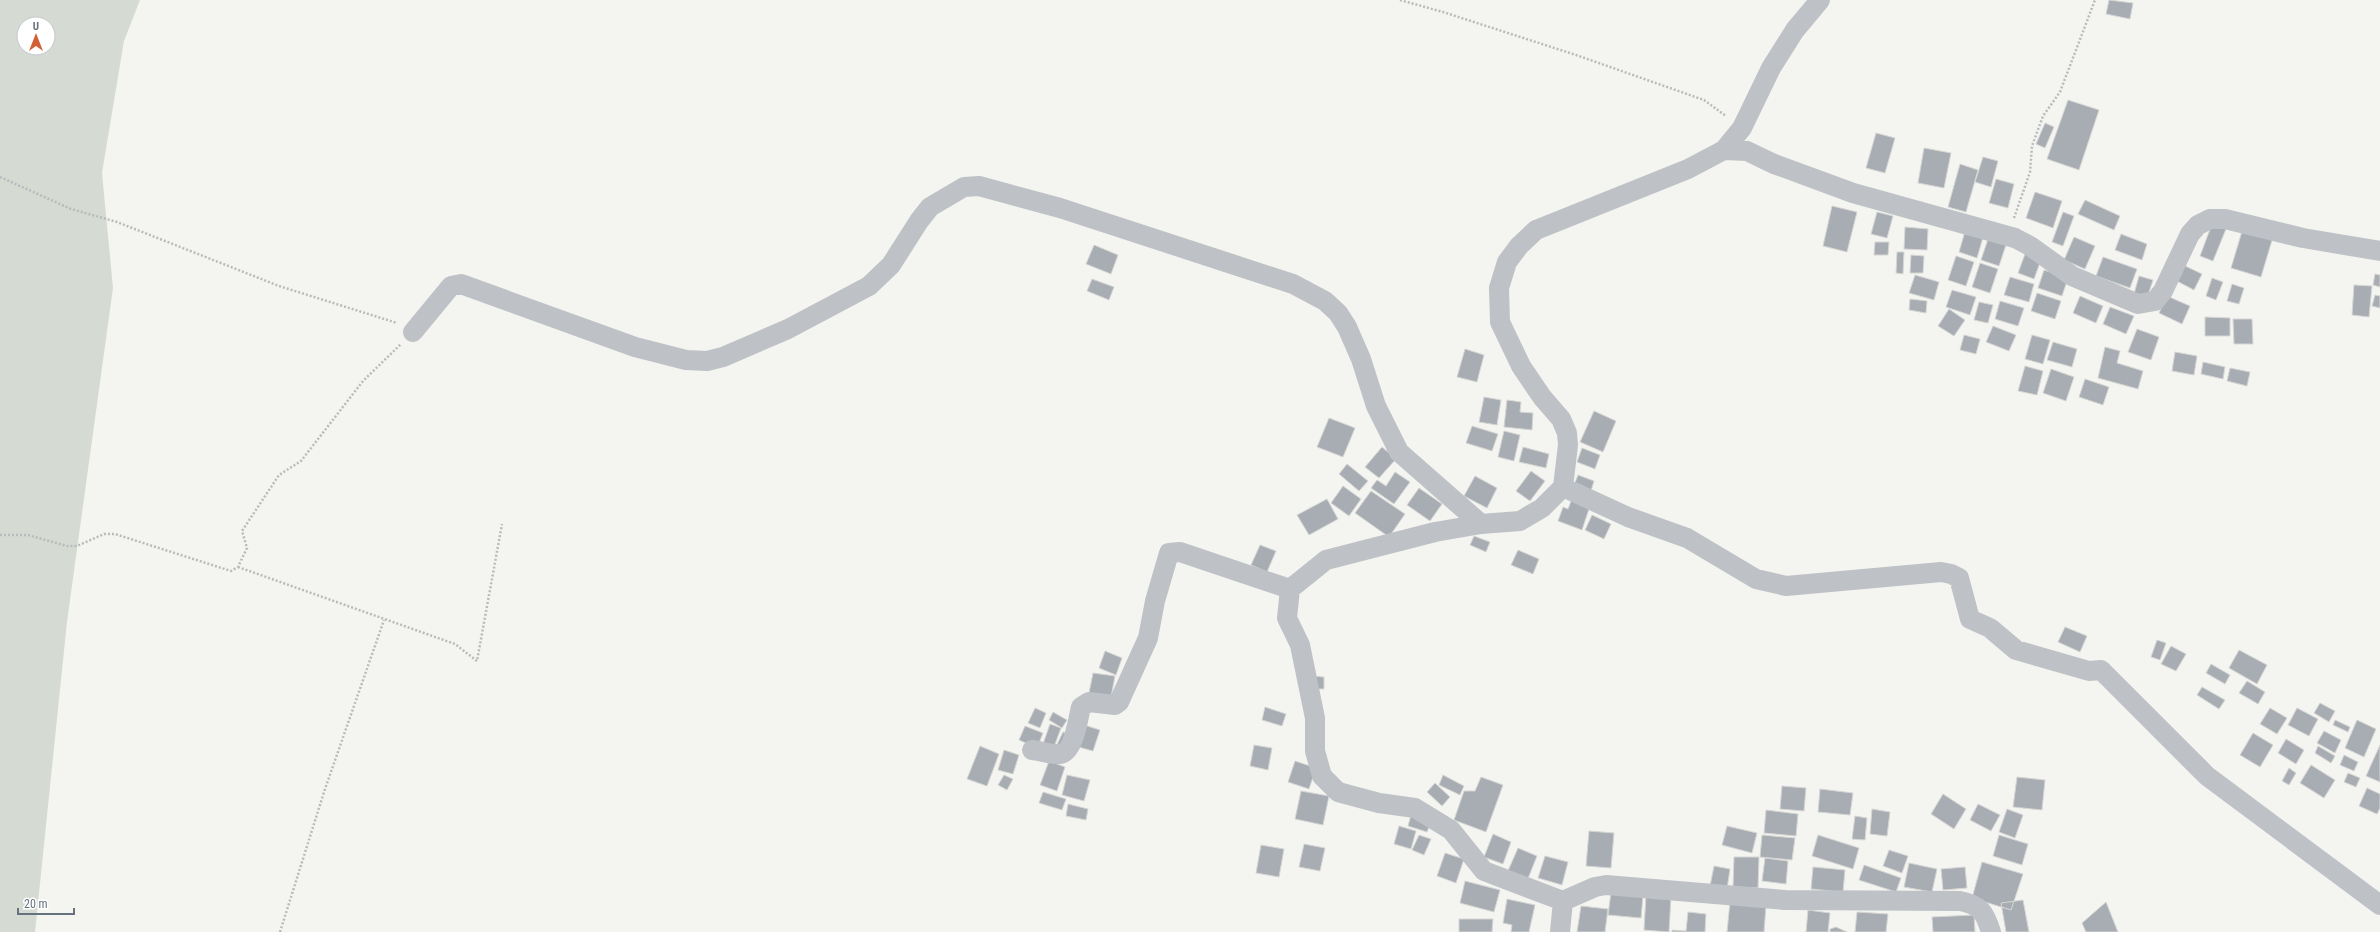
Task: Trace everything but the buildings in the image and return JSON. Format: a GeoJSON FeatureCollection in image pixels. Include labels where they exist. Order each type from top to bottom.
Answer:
{"type":"FeatureCollection","features":[{"type":"Feature","properties":{"kind":"street"},"geometry":{"type":"LineString","coordinates":[[1820,0],[1791,36],[1772,68],[1742,128],[1724,150],[1688,169],[1536,230],[1519,246],[1508,262],[1499,288],[1500,322],[1521,366],[1542,397],[1561,420],[1567,433],[1568,445],[1563,487],[1542,508],[1520,520],[1480,524],[1435,532],[1326,560],[1290,589],[1287,618],[1300,645],[1315,718],[1315,751],[1322,776],[1338,792],[1379,803],[1415,808],[1450,830],[1484,871],[1563,902],[1595,887],[1606,885],[1785,900],[1960,901],[1973,903],[1981,910],[1987,918],[1991,932]]}},
{"type":"Feature","properties":{"kind":"street"},"geometry":{"type":"LineString","coordinates":[[1724,150],[1747,151],[1774,164],[1852,193],[2008,236],[2030,246],[2072,276],[2138,304],[2155,301],[2163,291],[2190,234],[2198,225],[2210,219],[2225,219],[2302,238],[2380,251]]}},
{"type":"Feature","properties":{"kind":"street"},"geometry":{"type":"LineString","coordinates":[[414,332],[451,286],[461,284],[635,347],[696,362],[723,357],[788,329],[869,286],[891,265],[918,221],[930,207],[964,187],[979,186],[1060,208],[1293,284],[1325,301],[1338,313],[1347,327],[1361,359],[1376,406],[1399,452],[1480,524]]}},
{"type":"Feature","properties":{"kind":"street"},"geometry":{"type":"LineString","coordinates":[[1563,487],[1628,517],[1687,538],[1756,579],[1772,584],[1786,586],[1941,572],[1951,574],[1959,578],[1970,619],[1990,628],[2016,650],[2089,670],[2101,670],[2197,767],[2380,905]]}},
{"type":"Feature","properties":{"kind":"street"},"geometry":{"type":"LineString","coordinates":[[1032,750],[1060,754],[1065,752],[1071,747],[1081,707],[1089,702],[1115,705],[1119,702],[1132,669],[1148,638],[1155,601],[1169,553],[1180,552],[1290,589]]}},
{"type":"Feature","properties":{"kind":"street"},"geometry":{"type":"LineString","coordinates":[[1560,932],[1563,902]]}},
{"type":"Feature","properties":{"kind":"path"},"geometry":{"type":"LineString","coordinates":[[1400,0],[1443,12],[1576,55],[1704,100],[1742,128]]}},
{"type":"Feature","properties":{"kind":"path"},"geometry":{"type":"LineString","coordinates":[[2008,236],[2030,172],[2032,146],[2042,116],[2060,92],[2095,0]]}},
{"type":"Feature","properties":{"kind":"path"},"geometry":{"type":"LineString","coordinates":[[0,177],[71,209],[117,222],[279,286],[395,322],[414,332],[363,381],[302,461],[279,475],[242,531],[247,548],[238,567],[231,571],[115,534],[104,534],[77,546],[67,546],[28,535],[0,534]]}},
{"type":"Feature","properties":{"kind":"path"},"geometry":{"type":"LineString","coordinates":[[238,567],[455,644],[477,661],[502,524]]}},
{"type":"Feature","properties":{"kind":"path"},"geometry":{"type":"LineString","coordinates":[[280,932],[325,789],[384,620]]}},
{"type":"Feature","properties":{"kind":"shaded area"},"geometry":{"type":"Polygon","coordinates":[[[0,0],[140,0],[124,41],[102,173],[113,288],[67,622],[35,932],[0,932],[0,0]]]}}]}
